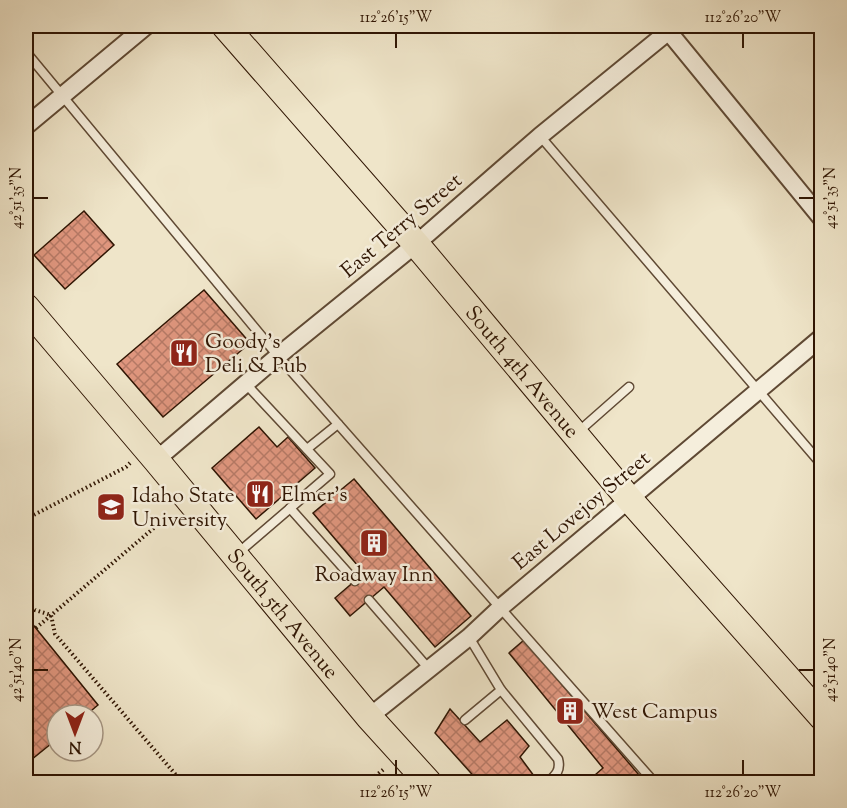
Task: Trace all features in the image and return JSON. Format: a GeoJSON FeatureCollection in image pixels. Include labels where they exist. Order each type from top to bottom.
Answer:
{"type":"FeatureCollection","features":[{"type":"Feature","properties":{"kind":"main road","name":"South 4th Avenue"},"geometry":{"type":"LineString","coordinates":[[225,26],[416,244],[630,500],[822,717]]}},
{"type":"Feature","properties":{"kind":"main road","name":"South 5th Avenue"},"geometry":{"type":"LineString","coordinates":[[26,307],[146,459],[236,555],[369,717],[428,783]]}},
{"type":"Feature","properties":{"kind":"street"},"geometry":{"type":"LineString","coordinates":[[26,126],[146,26]]}},
{"type":"Feature","properties":{"kind":"street"},"geometry":{"type":"LineString","coordinates":[[669,27],[822,219]]}},
{"type":"Feature","properties":{"kind":"street","name":"East Terry Street"},"geometry":{"type":"LineString","coordinates":[[146,459],[246,384],[416,244],[669,27]]}},
{"type":"Feature","properties":{"kind":"street","name":"East Lovejoy Street"},"geometry":{"type":"LineString","coordinates":[[369,717],[469,637],[500,608],[822,337]]}},
{"type":"Feature","properties":{"kind":"lane"},"geometry":{"type":"LineString","coordinates":[[26,52],[278,356],[654,783]]}},
{"type":"Feature","properties":{"kind":"lane"},"geometry":{"type":"LineString","coordinates":[[540,136],[822,465]]}},
{"type":"Feature","properties":{"kind":"lane"},"geometry":{"type":"LineString","coordinates":[[236,555],[330,474],[246,384]]}},
{"type":"Feature","properties":{"kind":"lane"},"geometry":{"type":"LineString","coordinates":[[575,435],[629,387]]}},
{"type":"Feature","properties":{"kind":"lane"},"geometry":{"type":"LineString","coordinates":[[307,449],[338,424]]}},
{"type":"Feature","properties":{"kind":"lane"},"geometry":{"type":"LineString","coordinates":[[290,508],[355,581]]}},
{"type":"Feature","properties":{"kind":"lane"},"geometry":{"type":"LineString","coordinates":[[369,600],[429,669]]}},
{"type":"Feature","properties":{"kind":"lane"},"geometry":{"type":"LineString","coordinates":[[469,637],[501,690],[558,759],[560,766],[557,775],[548,783]]}},
{"type":"Feature","properties":{"kind":"lane"},"geometry":{"type":"LineString","coordinates":[[465,720],[501,690]]}},
{"type":"Feature","properties":{"kind":"path"},"geometry":{"type":"LineString","coordinates":[[26,519],[146,459]]}},
{"type":"Feature","properties":{"kind":"path"},"geometry":{"type":"LineString","coordinates":[[36,628],[168,516]]}},
{"type":"Feature","properties":{"kind":"path"},"geometry":{"type":"LineString","coordinates":[[26,599],[34,610],[51,615]]}},
{"type":"Feature","properties":{"kind":"path"},"geometry":{"type":"LineString","coordinates":[[51,615],[55,634],[182,783]]}},
{"type":"Feature","properties":{"kind":"path"},"geometry":{"type":"LineString","coordinates":[[368,783],[384,769]]}},
{"type":"Feature","properties":{"kind":"building"},"geometry":{"type":"Polygon","coordinates":[[[84,211],[114,245],[65,289],[34,255],[84,211]]]}},
{"type":"Feature","properties":{"kind":"building","name":"Goody's Deli & Pub"},"geometry":{"type":"Polygon","coordinates":[[[204,290],[250,343],[163,417],[117,364],[204,290]]]}},
{"type":"Feature","properties":{"kind":"building","name":"Elmer's"},"geometry":{"type":"Polygon","coordinates":[[[259,427],[277,447],[288,437],[315,468],[256,519],[212,468],[259,427]]]}},
{"type":"Feature","properties":{"kind":"building","name":"Roadway Inn"},"geometry":{"type":"Polygon","coordinates":[[[354,479],[471,616],[435,647],[384,587],[350,616],[335,598],[364,573],[313,513],[354,479]]]}},
{"type":"Feature","properties":{"kind":"building"},"geometry":{"type":"Polygon","coordinates":[[[26,616],[96,703],[45,703],[45,749],[26,764],[26,616]]]}},
{"type":"Feature","properties":{"kind":"building","name":"West Campus"},"geometry":{"type":"Polygon","coordinates":[[[524,640],[645,782],[587,782],[603,768],[509,653],[524,640]]]}},
{"type":"Feature","properties":{"kind":"building"},"geometry":{"type":"Polygon","coordinates":[[[450,709],[480,742],[507,720],[529,746],[520,757],[534,776],[528,782],[479,782],[435,733],[450,709]]]}},
{"type":"Feature","properties":{"kind":"place","name":"Goody's Deli & Pub"},"geometry":{"type":"Point","coordinates":[184,353]}},
{"type":"Feature","properties":{"kind":"place","name":"Elmer's"},"geometry":{"type":"Point","coordinates":[260,494]}},
{"type":"Feature","properties":{"kind":"place","name":"Idaho State University"},"geometry":{"type":"Point","coordinates":[111,507]}},
{"type":"Feature","properties":{"kind":"place","name":"Roadway Inn"},"geometry":{"type":"Point","coordinates":[374,543]}},
{"type":"Feature","properties":{"kind":"place","name":"West Campus"},"geometry":{"type":"Point","coordinates":[570,711]}}]}
